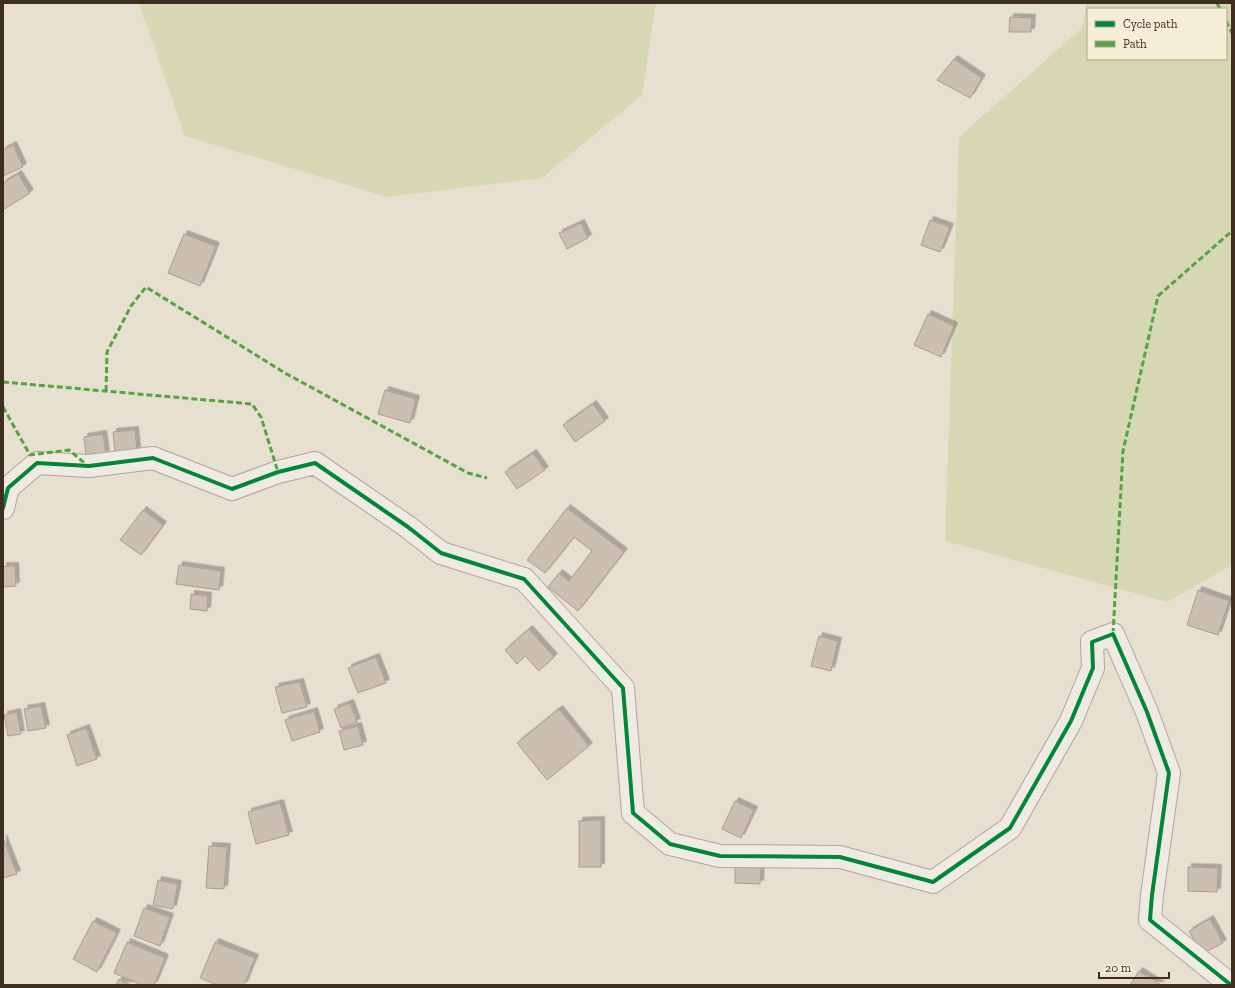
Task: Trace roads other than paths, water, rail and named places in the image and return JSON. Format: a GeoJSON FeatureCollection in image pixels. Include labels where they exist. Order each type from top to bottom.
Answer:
{"type":"FeatureCollection","features":[{"type":"Feature","properties":{"kind":"street"},"geometry":{"type":"LineString","coordinates":[[3,508],[8,488],[37,463],[89,466],[153,458],[232,489],[278,472],[315,463],[408,527],[441,553],[524,579],[622,688],[633,813],[670,844],[720,856],[840,857],[933,882],[1010,828],[1071,721],[1092,668],[1092,642],[1113,634],[1146,712],[1169,773],[1152,895],[1150,920],[1232,985]]}}]}
